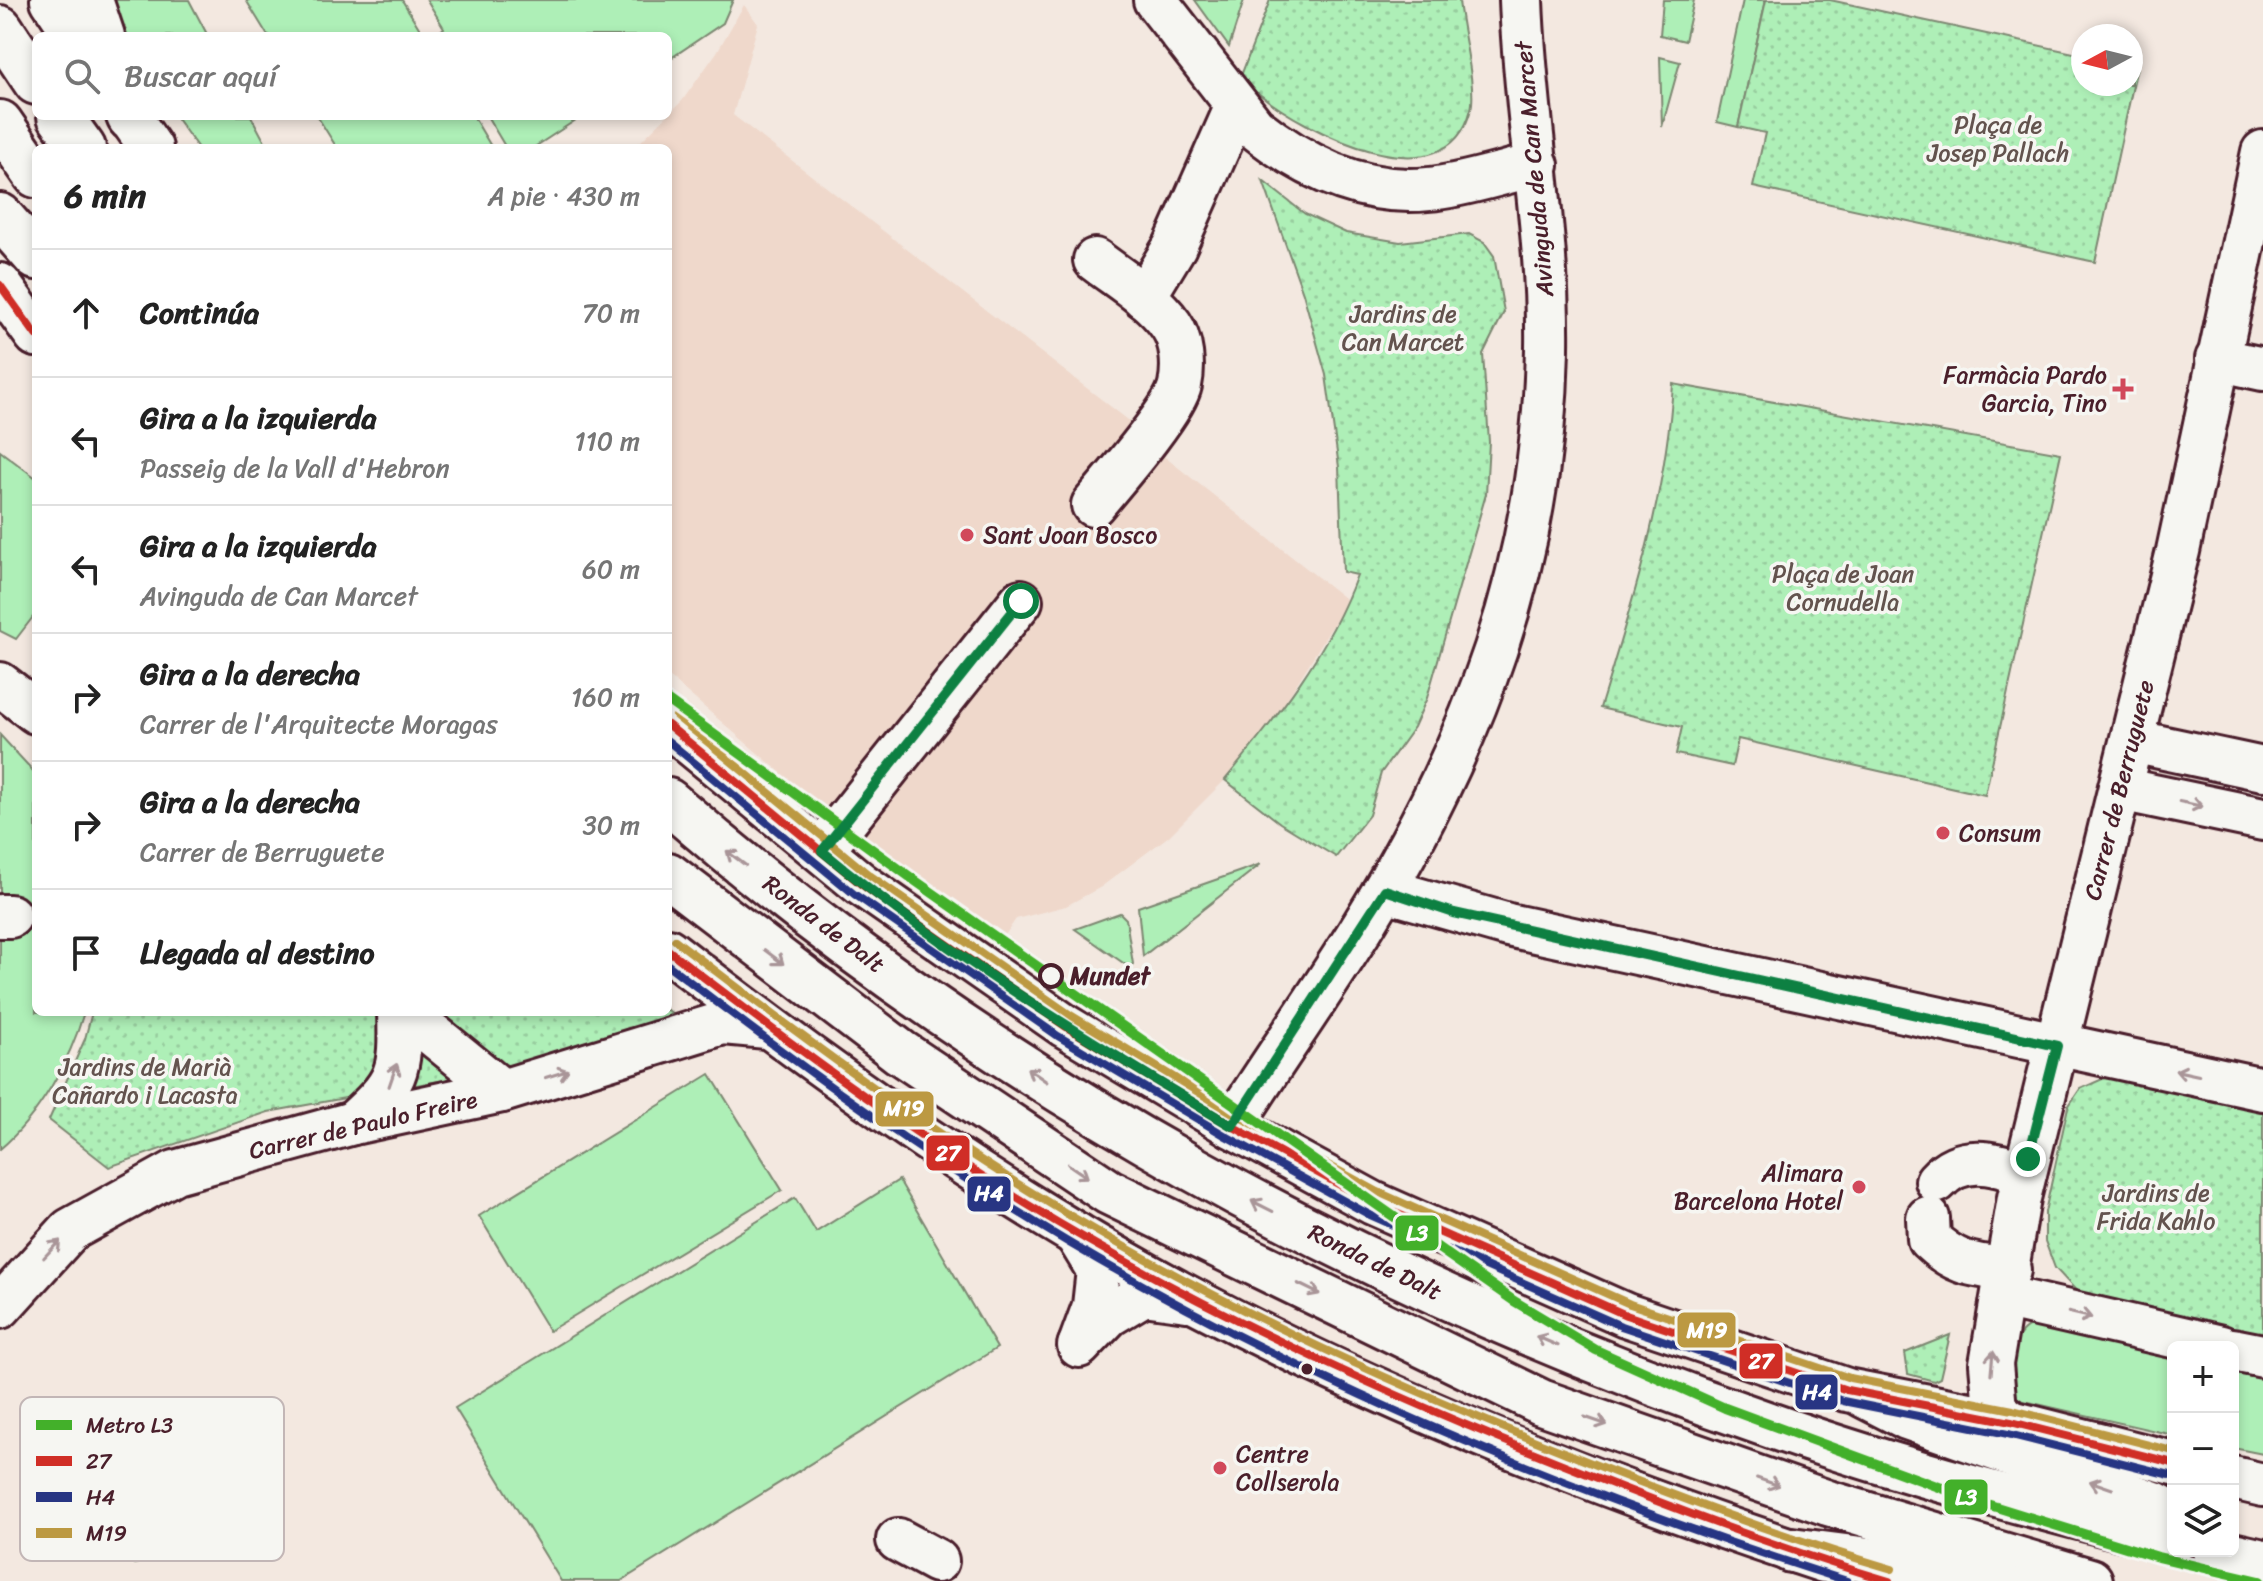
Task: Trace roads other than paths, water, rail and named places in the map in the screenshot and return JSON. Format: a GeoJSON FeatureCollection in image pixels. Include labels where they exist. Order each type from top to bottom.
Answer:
{"type":"FeatureCollection","features":[{"type":"Feature","properties":{"kind":"main road"},"geometry":{"type":"LineString","coordinates":[[90,0],[101,32]]}},
{"type":"Feature","properties":{"kind":"main road"},"geometry":{"type":"LineString","coordinates":[[0,28],[32,76]]}},
{"type":"Feature","properties":{"kind":"main road"},"geometry":{"type":"LineString","coordinates":[[63,120],[80,144]]}},
{"type":"Feature","properties":{"kind":"main road"},"geometry":{"type":"LineString","coordinates":[[0,123],[32,169]]}},
{"type":"Feature","properties":{"kind":"main road"},"geometry":{"type":"LineString","coordinates":[[0,216],[32,252]]}},
{"type":"Feature","properties":{"kind":"main road","name":"Ronda de Dalt"},"geometry":{"type":"LineString","coordinates":[[672,804],[715,842],[866,957],[1066,1095],[1200,1175],[1369,1262],[1550,1342],[1772,1426],[2017,1500],[2167,1539]]}},
{"type":"Feature","properties":{"kind":"main road"},"geometry":{"type":"LineString","coordinates":[[672,878],[900,1052],[1109,1192],[1541,1402],[1828,1503],[2090,1581]]}},
{"type":"Feature","properties":{"kind":"main road"},"geometry":{"type":"LineString","coordinates":[[1864,1395],[1907,1417],[2167,1511]]}},
{"type":"Feature","properties":{"kind":"main road"},"geometry":{"type":"LineString","coordinates":[[2239,1549],[2263,1562]]}},
{"type":"Feature","properties":{"kind":"main road"},"geometry":{"type":"LineString","coordinates":[[2239,1556],[2263,1562]]}},
{"type":"Feature","properties":{"kind":"main road"},"geometry":{"type":"LineString","coordinates":[[1781,1559],[1931,1568],[1998,1581]]}},
{"type":"Feature","properties":{"kind":"street"},"geometry":{"type":"LineString","coordinates":[[52,0],[73,32]]}},
{"type":"Feature","properties":{"kind":"street"},"geometry":{"type":"LineString","coordinates":[[1155,0],[1236,108],[1254,127],[1297,158],[1347,180],[1374,187],[1429,189],[1537,165]]}},
{"type":"Feature","properties":{"kind":"street","name":"Avinguda de Can Marcet"},"geometry":{"type":"LineString","coordinates":[[1232,1126],[1385,890],[1424,819],[1484,692],[1519,572],[1539,468],[1547,352],[1547,267],[1524,77],[1521,0]]}},
{"type":"Feature","properties":{"kind":"street"},"geometry":{"type":"LineString","coordinates":[[1144,297],[1175,246],[1236,108]]}},
{"type":"Feature","properties":{"kind":"street","name":"Carrer de Berruguete"},"geometry":{"type":"LineString","coordinates":[[2011,1422],[1995,1409],[1991,1364],[2025,1173],[2181,536],[2263,152]]}},
{"type":"Feature","properties":{"kind":"street"},"geometry":{"type":"LineString","coordinates":[[1093,505],[1141,446],[1180,387],[1182,354],[1172,326],[1144,297],[1095,260]]}},
{"type":"Feature","properties":{"kind":"street"},"geometry":{"type":"LineString","coordinates":[[0,285],[32,329]]}},
{"type":"Feature","properties":{"kind":"street"},"geometry":{"type":"LineString","coordinates":[[2217,359],[2263,369]]}},
{"type":"Feature","properties":{"kind":"street"},"geometry":{"type":"LineString","coordinates":[[822,851],[1021,601]]}},
{"type":"Feature","properties":{"kind":"street"},"geometry":{"type":"LineString","coordinates":[[0,684],[32,709]]}},
{"type":"Feature","properties":{"kind":"street"},"geometry":{"type":"LineString","coordinates":[[672,728],[861,884],[1065,1026],[1232,1126],[1373,1203],[1626,1315],[1864,1395],[2011,1422],[2167,1461]]}},
{"type":"Feature","properties":{"kind":"street"},"geometry":{"type":"LineString","coordinates":[[2132,741],[2263,769]]}},
{"type":"Feature","properties":{"kind":"street"},"geometry":{"type":"LineString","coordinates":[[2120,789],[2263,819]]}},
{"type":"Feature","properties":{"kind":"street"},"geometry":{"type":"LineString","coordinates":[[1385,890],[1481,919],[2263,1089]]}},
{"type":"Feature","properties":{"kind":"street"},"geometry":{"type":"LineString","coordinates":[[672,953],[767,1027],[890,1114],[1076,1234],[1196,1301],[1455,1422],[1781,1559],[1868,1578]]}},
{"type":"Feature","properties":{"kind":"street"},"geometry":{"type":"LineString","coordinates":[[353,1123],[388,1091],[401,1054],[402,1016]]}},
{"type":"Feature","properties":{"kind":"street"},"geometry":{"type":"LineString","coordinates":[[407,1016],[502,1091]]}},
{"type":"Feature","properties":{"kind":"street","name":"Carrer de Paulo Freire"},"geometry":{"type":"LineString","coordinates":[[0,1307],[70,1230],[175,1172],[353,1123],[502,1091],[723,1023],[767,1027]]}},
{"type":"Feature","properties":{"kind":"street"},"geometry":{"type":"LineString","coordinates":[[2025,1173],[1992,1163],[1962,1162],[1933,1200],[1929,1239],[1949,1257],[2006,1284],[2201,1341]]}},
{"type":"Feature","properties":{"kind":"street"},"geometry":{"type":"LineString","coordinates":[[1076,1234],[1098,1270],[1094,1306],[1079,1346],[1109,1315],[1144,1294],[1196,1301]]}},
{"type":"Feature","properties":{"kind":"street"},"geometry":{"type":"LineString","coordinates":[[2239,1351],[2263,1356]]}},
{"type":"Feature","properties":{"kind":"street"},"geometry":{"type":"LineString","coordinates":[[2239,1479],[2263,1485]]}},
{"type":"Feature","properties":{"kind":"street"},"geometry":{"type":"LineString","coordinates":[[898,1540],[937,1561]]}},
{"type":"Feature","properties":{"kind":"metro line","name":"L3"},"geometry":{"type":"LineString","coordinates":[[672,704],[917,882],[1514,1301],[1596,1350],[1725,1408],[1977,1501],[2158,1557],[2260,1581]]}},
{"type":"Feature","properties":{"kind":"place","name":"Farmàcia Pardo Garcia, Tino"},"geometry":{"type":"Point","coordinates":[2123,389]}},
{"type":"Feature","properties":{"kind":"place","name":"Sant Joan Bosco"},"geometry":{"type":"Point","coordinates":[967,535]}},
{"type":"Feature","properties":{"kind":"place","name":"Consum"},"geometry":{"type":"Point","coordinates":[1943,833]}},
{"type":"Feature","properties":{"kind":"place","name":"Mundet"},"geometry":{"type":"Point","coordinates":[1051,976]}},
{"type":"Feature","properties":{"kind":"place","name":"Alimara Barcelona Hotel"},"geometry":{"type":"Point","coordinates":[1859,1187]}},
{"type":"Feature","properties":{"kind":"place","name":"Centre Collserola"},"geometry":{"type":"Point","coordinates":[1220,1468]}},
{"type":"Feature","properties":{"kind":"park label","name":"Plaça de Josep Pallach"},"geometry":{"type":"Point","coordinates":[1998,139]}},
{"type":"Feature","properties":{"kind":"park label","name":"Jardins de Can Marcet"},"geometry":{"type":"Point","coordinates":[1403,328]}},
{"type":"Feature","properties":{"kind":"park label","name":"Plaça de Joan Cornudella"},"geometry":{"type":"Point","coordinates":[1843,588]}},
{"type":"Feature","properties":{"kind":"park label","name":"Jardins de Marià Cañardo i Lacasta"},"geometry":{"type":"Point","coordinates":[145,1081]}},
{"type":"Feature","properties":{"kind":"park label","name":"Jardins de Frida Kahlo"},"geometry":{"type":"Point","coordinates":[2156,1207]}}]}
